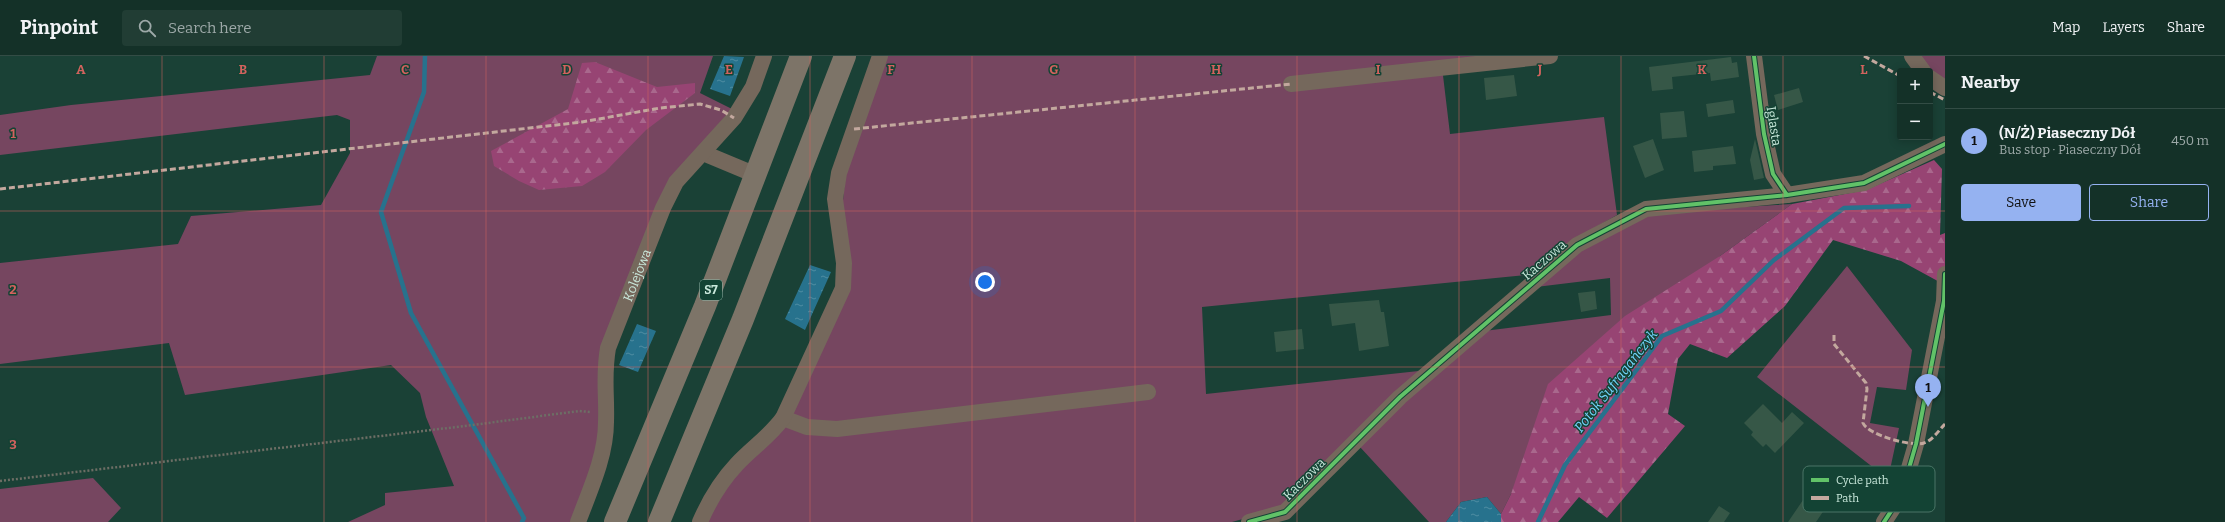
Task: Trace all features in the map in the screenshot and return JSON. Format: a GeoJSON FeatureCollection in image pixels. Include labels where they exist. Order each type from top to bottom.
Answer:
{"type":"FeatureCollection","features":[{"type":"Feature","properties":{"kind":"highway","name":"S7"},"geometry":{"type":"LineString","coordinates":[[615,522],[702,312],[802,56]]}},
{"type":"Feature","properties":{"kind":"highway"},"geometry":{"type":"LineString","coordinates":[[659,522],[743,319],[845,56]]}},
{"type":"Feature","properties":{"kind":"street","name":"Kolejowa"},"geometry":{"type":"LineString","coordinates":[[578,522],[602,451],[606,413],[604,369],[608,348],[663,208],[676,182],[734,118],[753,87],[764,56]]}},
{"type":"Feature","properties":{"kind":"street"},"geometry":{"type":"LineString","coordinates":[[700,522],[708,504],[728,475],[737,464],[774,431],[783,418],[843,288],[844,263],[835,199],[838,173],[880,56]]}},
{"type":"Feature","properties":{"kind":"street"},"geometry":{"type":"LineString","coordinates":[[1290,84],[1550,56]]}},
{"type":"Feature","properties":{"kind":"street","name":"Iglasta"},"geometry":{"type":"LineString","coordinates":[[1754,56],[1764,134],[1773,174],[1787,195]]}},
{"type":"Feature","properties":{"kind":"street"},"geometry":{"type":"LineString","coordinates":[[1912,56],[1921,68]]}},
{"type":"Feature","properties":{"kind":"street"},"geometry":{"type":"LineString","coordinates":[[1933,80],[1945,88]]}},
{"type":"Feature","properties":{"kind":"street","name":"Kaczowa"},"geometry":{"type":"LineString","coordinates":[[1249,522],[1285,512],[1400,397],[1577,245],[1646,209],[1787,195],[1864,183],[1945,144]]}},
{"type":"Feature","properties":{"kind":"street"},"geometry":{"type":"LineString","coordinates":[[705,151],[708,155],[756,175]]}},
{"type":"Feature","properties":{"kind":"street"},"geometry":{"type":"LineString","coordinates":[[1910,466],[1916,444],[1944,301],[1945,274]]}},
{"type":"Feature","properties":{"kind":"street"},"geometry":{"type":"LineString","coordinates":[[783,418],[807,427],[837,429],[1148,392]]}},
{"type":"Feature","properties":{"kind":"street"},"geometry":{"type":"LineString","coordinates":[[1884,522],[1891,512]]}},
{"type":"Feature","properties":{"kind":"path"},"geometry":{"type":"LineString","coordinates":[[0,481],[465,426],[579,411],[606,413]]}},
{"type":"Feature","properties":{"kind":"shaded area"},"geometry":{"type":"Polygon","coordinates":[[[377,56],[713,56],[700,93],[732,109],[681,167],[604,347],[600,445],[574,522],[348,522],[385,505],[385,493],[454,486],[426,417],[420,393],[391,365],[185,395],[169,343],[0,364],[0,263],[178,244],[191,216],[321,205],[350,153],[350,120],[337,115],[0,155],[0,115],[71,105],[370,75],[377,56]]]}},
{"type":"Feature","properties":{"kind":"shaded area"},"geometry":{"type":"Polygon","coordinates":[[[885,56],[1543,56],[1442,67],[1450,134],[1604,117],[1617,215],[1573,240],[1537,274],[1202,307],[1206,394],[1428,370],[1282,508],[1232,522],[707,522],[714,504],[738,472],[768,443],[849,281],[842,210],[846,170],[885,56]]]}},
{"type":"Feature","properties":{"kind":"shaded area"},"geometry":{"type":"Polygon","coordinates":[[[1919,56],[1945,56],[1945,80],[1933,74],[1933,68],[1927,68],[1919,56]]]}},
{"type":"Feature","properties":{"kind":"shaded area"},"geometry":{"type":"Polygon","coordinates":[[[1792,204],[1720,256],[1511,494],[1501,514],[1487,497],[1461,502],[1446,522],[1429,522],[1360,447],[1403,400],[1484,331],[1611,315],[1610,278],[1536,287],[1580,249],[1646,213],[1792,204]]]}},
{"type":"Feature","properties":{"kind":"shaded area"},"geometry":{"type":"Polygon","coordinates":[[[1847,266],[1912,350],[1906,390],[1877,387],[1870,423],[1899,428],[1891,466],[1871,466],[1757,377],[1847,266]]]}},
{"type":"Feature","properties":{"kind":"shaded area"},"geometry":{"type":"Polygon","coordinates":[[[93,478],[121,508],[108,522],[0,522],[0,489],[93,478]]]}},
{"type":"Feature","properties":{"kind":"green space"},"geometry":{"type":"Polygon","coordinates":[[[595,62],[657,87],[695,83],[695,93],[646,130],[605,172],[582,186],[539,190],[519,181],[494,166],[491,151],[568,109],[582,63],[595,62]]]}},
{"type":"Feature","properties":{"kind":"green space"},"geometry":{"type":"Polygon","coordinates":[[[1934,160],[1942,169],[1940,235],[1945,233],[1945,285],[1901,261],[1833,240],[1785,306],[1727,358],[1690,344],[1678,359],[1668,414],[1685,426],[1607,518],[1579,497],[1558,522],[1501,522],[1501,514],[1511,494],[1548,384],[1625,316],[1720,256],[1792,204],[1866,190],[1934,160]]]}},
{"type":"Feature","properties":{"kind":"water"},"geometry":{"type":"Polygon","coordinates":[[[724,56],[744,57],[730,96],[710,89],[724,56]]]}},
{"type":"Feature","properties":{"kind":"water"},"geometry":{"type":"Polygon","coordinates":[[[810,265],[831,272],[805,330],[785,319],[810,265]]]}},
{"type":"Feature","properties":{"kind":"water"},"geometry":{"type":"Polygon","coordinates":[[[637,324],[656,331],[638,372],[619,365],[637,324]]]}},
{"type":"Feature","properties":{"kind":"water"},"geometry":{"type":"Polygon","coordinates":[[[1487,497],[1501,514],[1501,522],[1446,522],[1461,502],[1487,497]]]}},
{"type":"Feature","properties":{"kind":"building"},"geometry":{"type":"Polygon","coordinates":[[[1731,57],[1732,63],[1737,62],[1739,77],[1711,81],[1710,73],[1672,77],[1673,89],[1652,91],[1649,67],[1731,57]]]}},
{"type":"Feature","properties":{"kind":"building"},"geometry":{"type":"Polygon","coordinates":[[[1514,75],[1517,96],[1486,100],[1484,78],[1514,75]]]}},
{"type":"Feature","properties":{"kind":"building"},"geometry":{"type":"Polygon","coordinates":[[[1799,88],[1803,102],[1778,110],[1774,95],[1799,88]]]}},
{"type":"Feature","properties":{"kind":"building"},"geometry":{"type":"Polygon","coordinates":[[[1733,100],[1735,113],[1708,117],[1706,104],[1733,100]]]}},
{"type":"Feature","properties":{"kind":"building"},"geometry":{"type":"Polygon","coordinates":[[[1684,111],[1687,137],[1662,139],[1660,113],[1684,111]]]}},
{"type":"Feature","properties":{"kind":"building"},"geometry":{"type":"Polygon","coordinates":[[[1653,139],[1664,170],[1645,178],[1633,146],[1653,139]]]}},
{"type":"Feature","properties":{"kind":"building"},"geometry":{"type":"Polygon","coordinates":[[[1755,139],[1764,178],[1754,180],[1750,160],[1755,139]]]}},
{"type":"Feature","properties":{"kind":"building"},"geometry":{"type":"Polygon","coordinates":[[[1733,146],[1736,164],[1713,166],[1713,170],[1694,172],[1692,151],[1733,146]]]}},
{"type":"Feature","properties":{"kind":"building"},"geometry":{"type":"Polygon","coordinates":[[[1595,291],[1597,309],[1581,312],[1578,293],[1595,291]]]}},
{"type":"Feature","properties":{"kind":"building"},"geometry":{"type":"Polygon","coordinates":[[[1379,300],[1381,312],[1384,312],[1389,346],[1359,351],[1355,323],[1332,326],[1329,304],[1379,300]]]}},
{"type":"Feature","properties":{"kind":"building"},"geometry":{"type":"Polygon","coordinates":[[[1302,329],[1304,349],[1276,352],[1274,332],[1302,329]]]}},
{"type":"Feature","properties":{"kind":"building"},"geometry":{"type":"Polygon","coordinates":[[[1763,404],[1782,423],[1792,412],[1804,423],[1775,453],[1766,444],[1763,447],[1751,435],[1753,432],[1744,423],[1763,404]]]}},
{"type":"Feature","properties":{"kind":"building"},"geometry":{"type":"Polygon","coordinates":[[[1803,500],[1803,512],[1823,512],[1816,522],[1788,522],[1803,500]]]}},
{"type":"Feature","properties":{"kind":"building"},"geometry":{"type":"Polygon","coordinates":[[[1719,506],[1730,513],[1724,522],[1708,522],[1719,506]]]}},
{"type":"Feature","properties":{"kind":"waterway"},"geometry":{"type":"LineString","coordinates":[[425,56],[424,92],[381,212],[411,313],[524,518],[522,522]]}},
{"type":"Feature","properties":{"kind":"waterway","name":"Potok Sufragańczyk"},"geometry":{"type":"LineString","coordinates":[[1538,522],[1565,465],[1662,336],[1721,311],[1774,260],[1844,208],[1909,206]]}},
{"type":"Feature","properties":{"kind":"marked path"},"geometry":{"type":"LineString","coordinates":[[1864,56],[1897,74]]}},
{"type":"Feature","properties":{"kind":"marked path"},"geometry":{"type":"LineString","coordinates":[[854,129],[1291,84]]}},
{"type":"Feature","properties":{"kind":"marked path"},"geometry":{"type":"LineString","coordinates":[[1933,94],[1945,100]]}},
{"type":"Feature","properties":{"kind":"marked path"},"geometry":{"type":"LineString","coordinates":[[0,189],[582,122],[660,108],[700,104],[721,110],[734,118]]}},
{"type":"Feature","properties":{"kind":"marked path"},"geometry":{"type":"LineString","coordinates":[[1834,335],[1834,344],[1866,383],[1867,389],[1863,423],[1873,432],[1901,442],[1918,444],[1930,440],[1945,424]]}},
{"type":"Feature","properties":{"kind":"cycle path"},"geometry":{"type":"LineString","coordinates":[[1754,56],[1764,134],[1773,174],[1787,195]]}},
{"type":"Feature","properties":{"kind":"cycle path"},"geometry":{"type":"LineString","coordinates":[[1249,522],[1285,512],[1400,397],[1577,245],[1646,209],[1787,195],[1864,183],[1945,144]]}},
{"type":"Feature","properties":{"kind":"cycle path"},"geometry":{"type":"LineString","coordinates":[[1910,466],[1916,444],[1944,301],[1945,274]]}},
{"type":"Feature","properties":{"kind":"cycle path"},"geometry":{"type":"LineString","coordinates":[[1884,522],[1891,512]]}},
{"type":"Feature","properties":{"kind":"place","name":"(N/Ż) Piaseczny Dół"},"geometry":{"type":"Point","coordinates":[1928,407]}}]}
